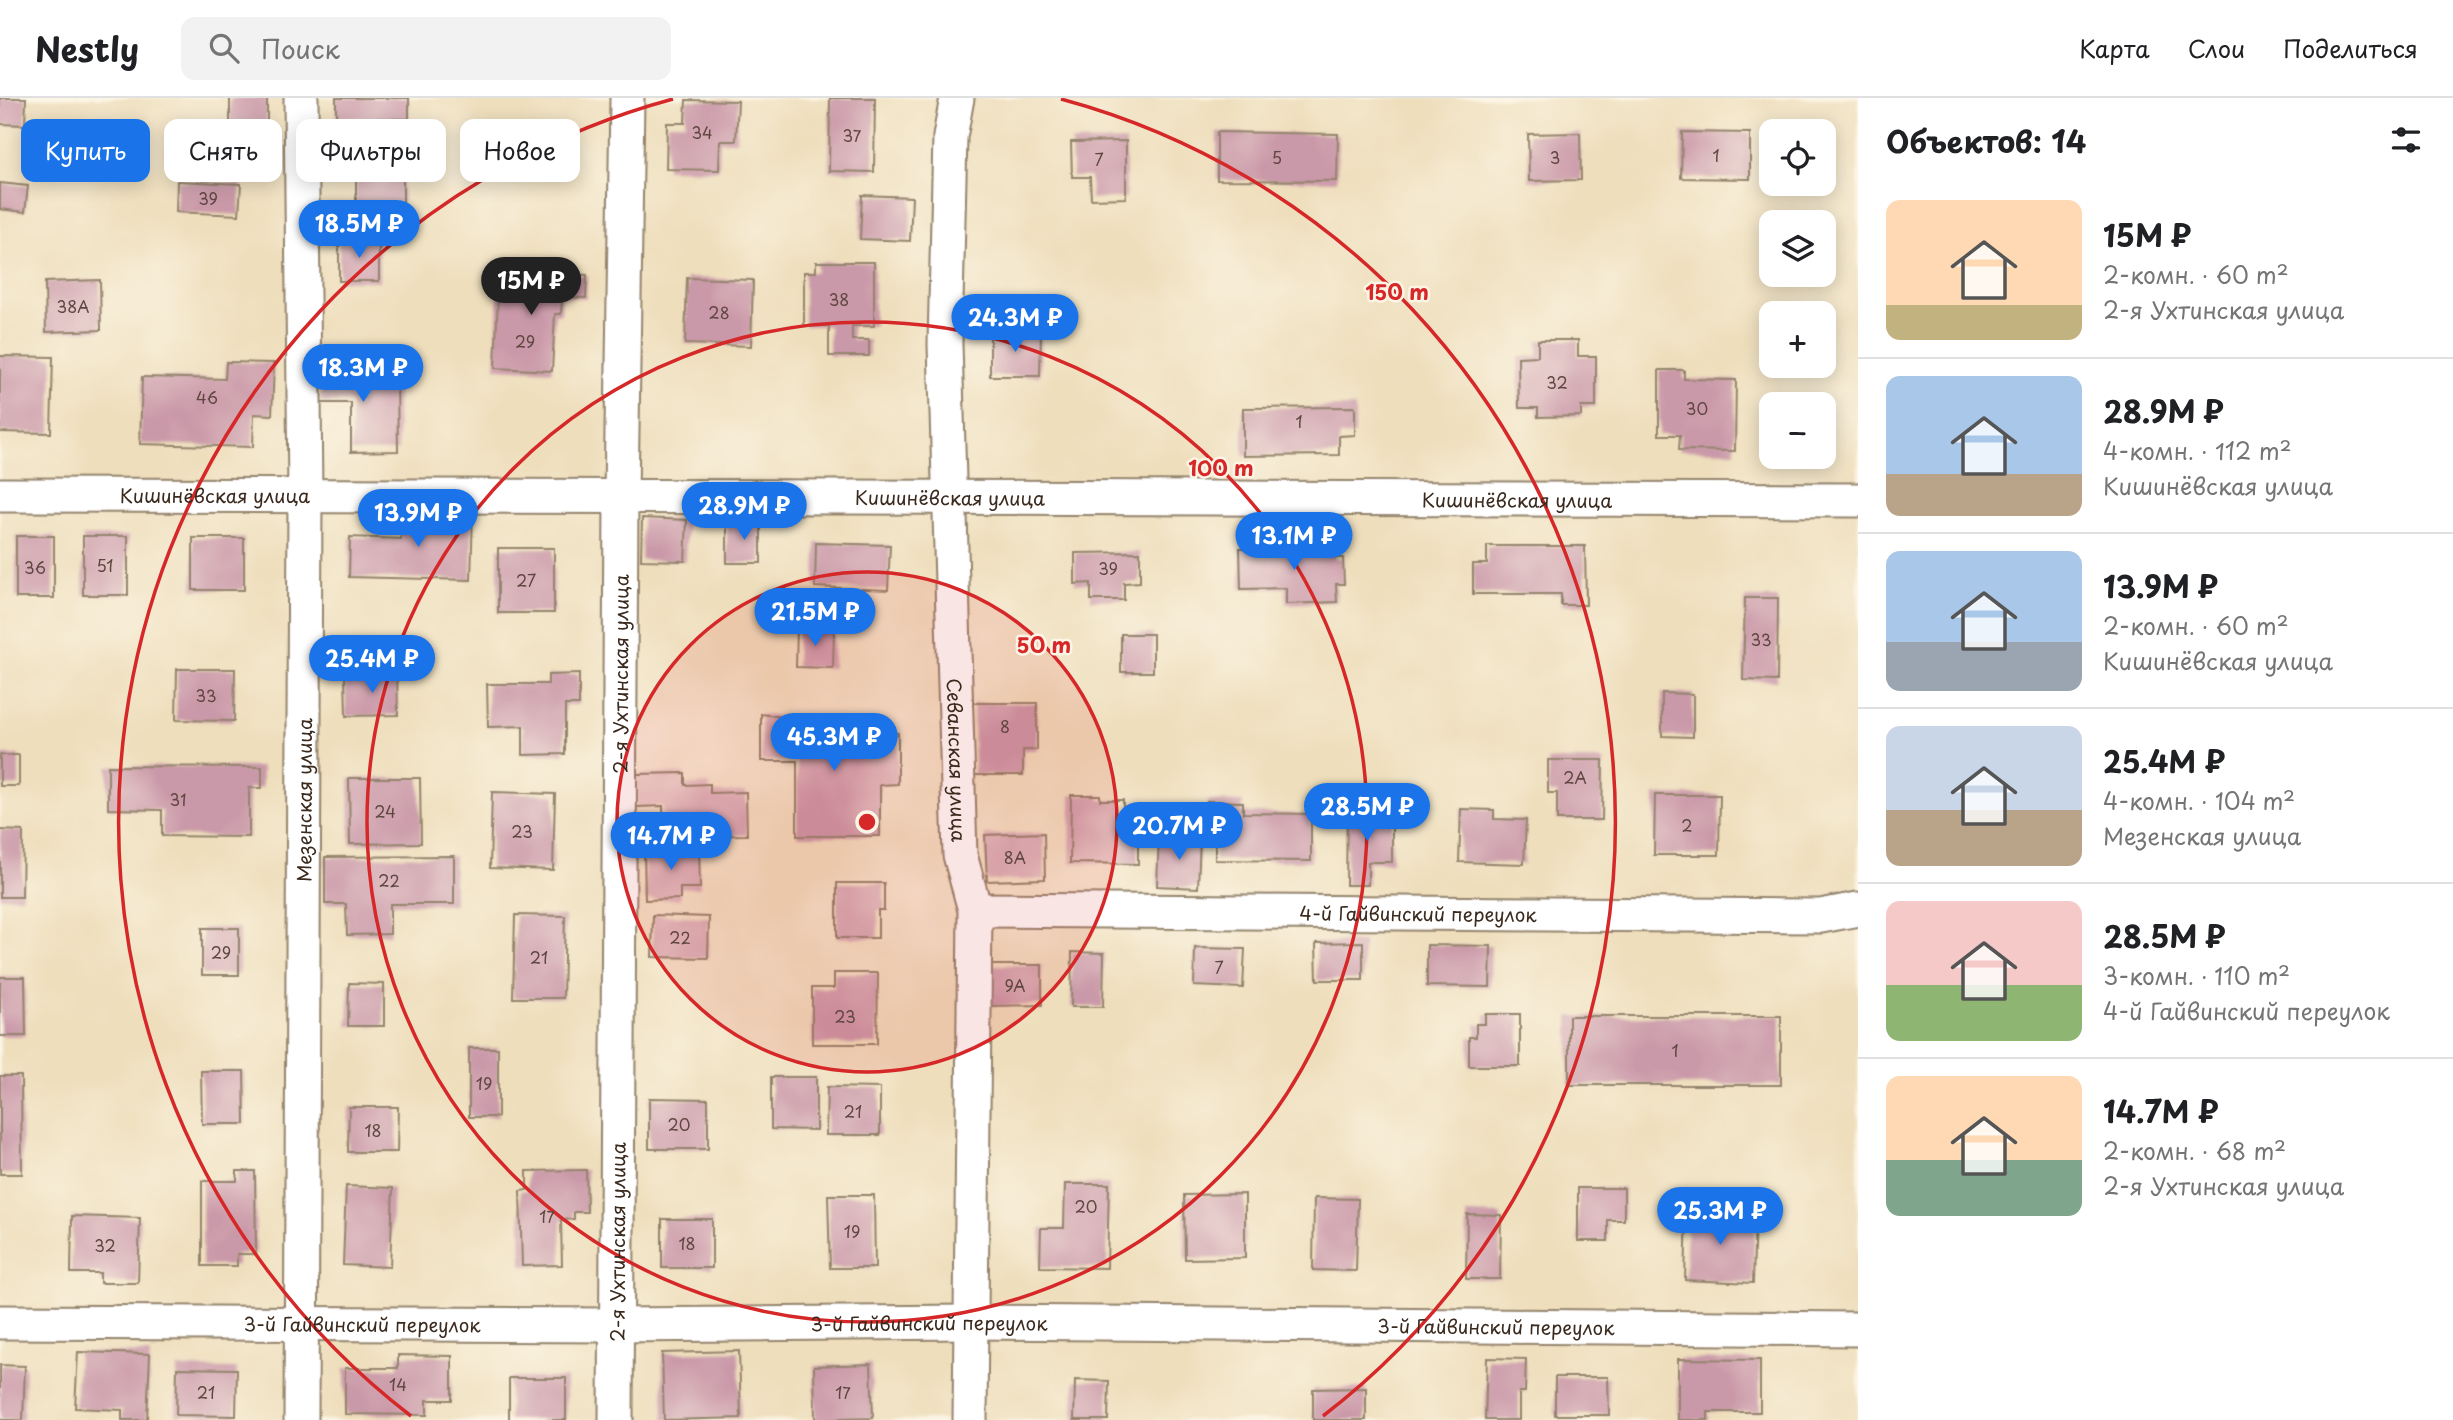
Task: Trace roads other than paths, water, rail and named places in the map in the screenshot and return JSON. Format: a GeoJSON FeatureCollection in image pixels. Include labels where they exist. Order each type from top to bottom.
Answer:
{"type":"FeatureCollection","features":[{"type":"Feature","properties":{"kind":"street","name":"Мезенская улица"},"geometry":{"type":"LineString","coordinates":[[301,98],[304,494],[301,1420]]}},
{"type":"Feature","properties":{"kind":"street","name":"2-я Ухтинская улица"},"geometry":{"type":"LineString","coordinates":[[616,1420],[621,497],[627,98]]}},
{"type":"Feature","properties":{"kind":"street","name":"Севанская улица"},"geometry":{"type":"LineString","coordinates":[[957,98],[950,137],[945,344],[960,855],[975,910],[970,1420]]}},
{"type":"Feature","properties":{"kind":"street","name":"Кишинёвская улица"},"geometry":{"type":"LineString","coordinates":[[0,495],[948,495],[1858,500]]}},
{"type":"Feature","properties":{"kind":"street","name":"4-й Гайвинский переулок"},"geometry":{"type":"LineString","coordinates":[[975,910],[1821,916],[1858,909]]}},
{"type":"Feature","properties":{"kind":"street","name":"3-й Гайвинский переулок"},"geometry":{"type":"LineString","coordinates":[[0,1322],[302,1325],[972,1322],[1858,1329]]}}]}
